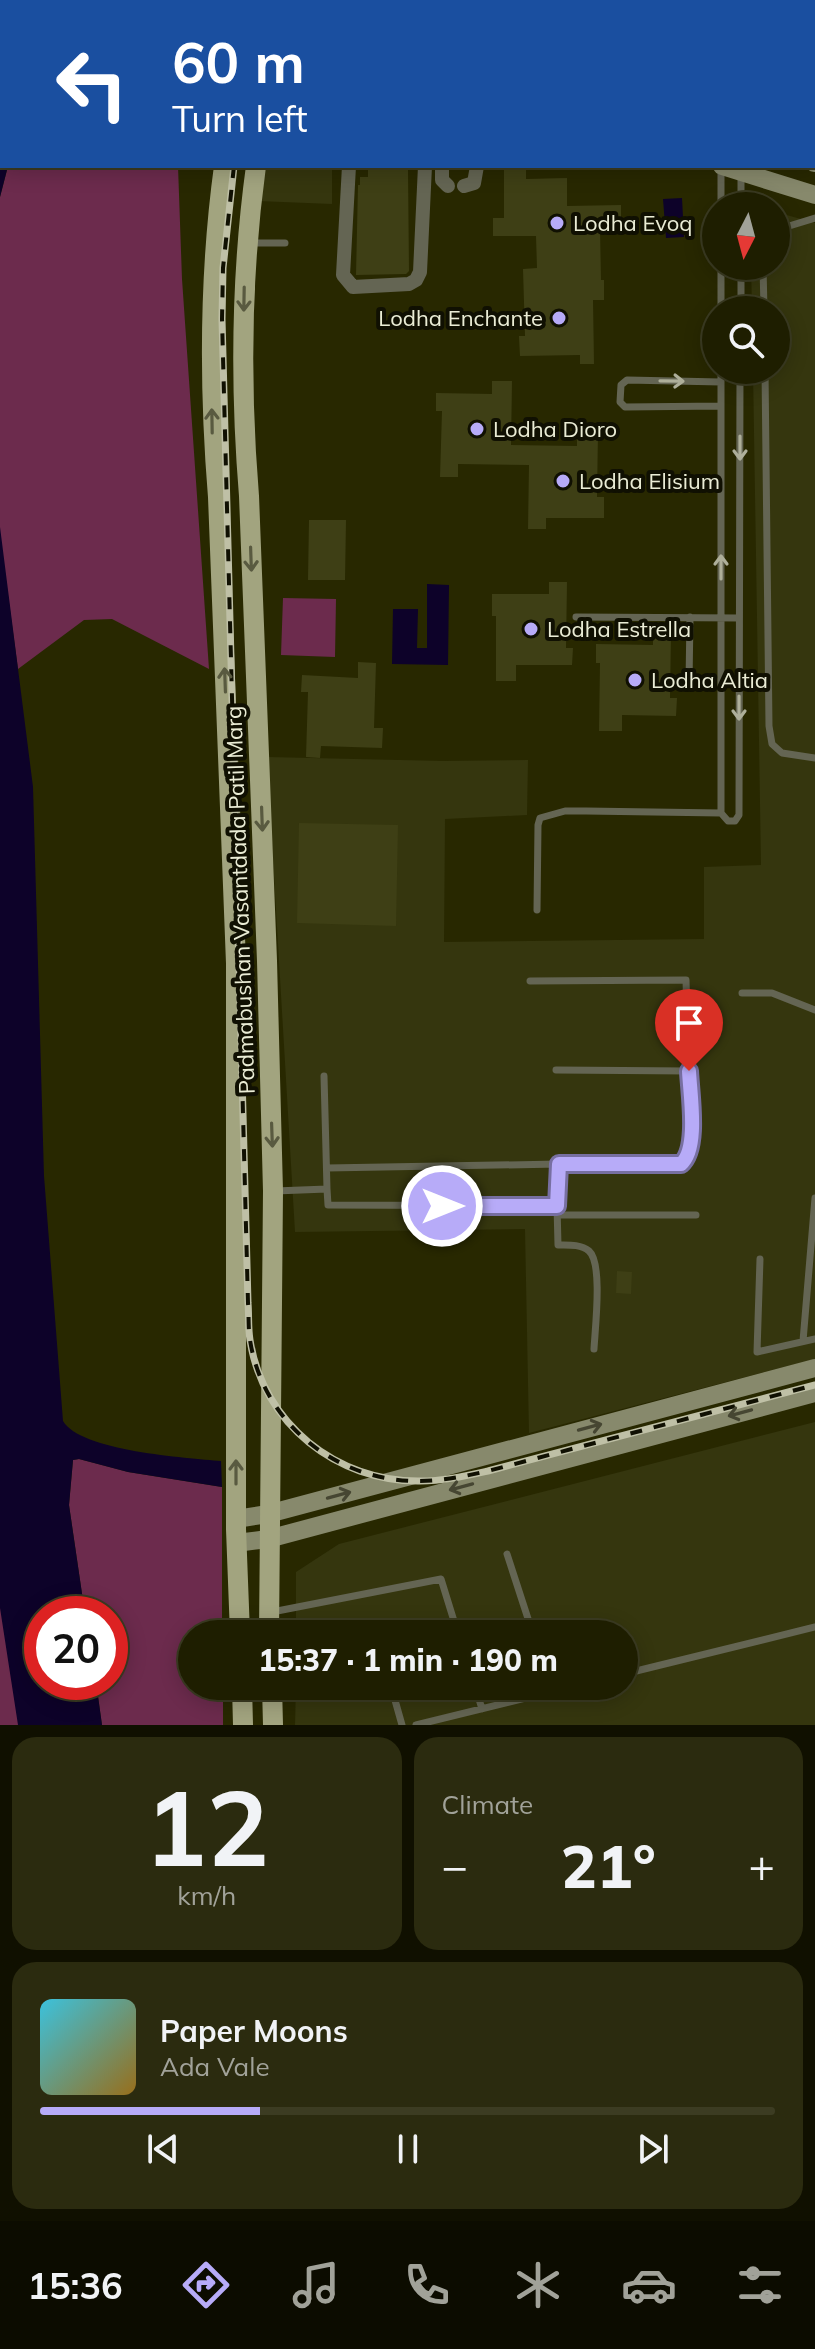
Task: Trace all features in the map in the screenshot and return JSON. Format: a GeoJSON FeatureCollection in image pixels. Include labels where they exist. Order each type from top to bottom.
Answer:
{"type":"FeatureCollection","features":[{"type":"Feature","properties":{"kind":"main road","name":"Padmabushan Vasantdada Patil Marg"},"geometry":{"type":"LineString","coordinates":[[224,168],[214,265],[212,424],[218,497],[234,900],[236,1543],[239,1620]]}},
{"type":"Feature","properties":{"kind":"main road","name":"Padmabushan Vasantdada Patil Marg"},"geometry":{"type":"LineString","coordinates":[[256,168],[246,244],[243,424],[249,496],[273,1191],[268,1620]]}},
{"type":"Feature","properties":{"kind":"main road"},"geometry":{"type":"LineString","coordinates":[[742,170],[815,195]]}},
{"type":"Feature","properties":{"kind":"main road"},"geometry":{"type":"LineString","coordinates":[[236,1041],[269,1042]]}},
{"type":"Feature","properties":{"kind":"main road"},"geometry":{"type":"LineString","coordinates":[[236,1078],[270,1078]]}},
{"type":"Feature","properties":{"kind":"main road"},"geometry":{"type":"LineString","coordinates":[[236,1519],[268,1514],[815,1368]]}},
{"type":"Feature","properties":{"kind":"main road"},"geometry":{"type":"LineString","coordinates":[[236,1543],[268,1539],[815,1393]]}},
{"type":"Feature","properties":{"kind":"main road"},"geometry":{"type":"LineString","coordinates":[[236,1415],[270,1416]]}},
{"type":"Feature","properties":{"kind":"main road"},"geometry":{"type":"LineString","coordinates":[[487,1455],[495,1478]]}},
{"type":"Feature","properties":{"kind":"main road"},"geometry":{"type":"LineString","coordinates":[[242,1700],[243,1725]]}},
{"type":"Feature","properties":{"kind":"main road"},"geometry":{"type":"LineString","coordinates":[[272,1700],[273,1725]]}},
{"type":"Feature","properties":{"kind":"street"},"geometry":{"type":"LineString","coordinates":[[349,168],[343,275],[353,287],[409,284],[416,280],[420,272],[425,168]]}},
{"type":"Feature","properties":{"kind":"street"},"geometry":{"type":"LineString","coordinates":[[442,168],[442,180],[448,186]]}},
{"type":"Feature","properties":{"kind":"street"},"geometry":{"type":"LineString","coordinates":[[464,186],[474,183],[477,168]]}},
{"type":"Feature","properties":{"kind":"lane"},"geometry":{"type":"LineString","coordinates":[[721,192],[722,168]]}},
{"type":"Feature","properties":{"kind":"lane"},"geometry":{"type":"LineString","coordinates":[[741,192],[742,170]]}},
{"type":"Feature","properties":{"kind":"lane"},"geometry":{"type":"LineString","coordinates":[[790,226],[815,218]]}},
{"type":"Feature","properties":{"kind":"lane"},"geometry":{"type":"LineString","coordinates":[[246,244],[285,243]]}},
{"type":"Feature","properties":{"kind":"lane"},"geometry":{"type":"LineString","coordinates":[[702,382],[627,380],[621,385],[620,402],[625,407],[740,400]]}},
{"type":"Feature","properties":{"kind":"lane"},"geometry":{"type":"LineString","coordinates":[[721,384],[721,813],[728,821],[735,821],[739,815],[740,384]]}},
{"type":"Feature","properties":{"kind":"lane"},"geometry":{"type":"LineString","coordinates":[[765,384],[769,726],[772,744],[782,753],[815,758]]}},
{"type":"Feature","properties":{"kind":"lane"},"geometry":{"type":"LineString","coordinates":[[576,617],[739,618]]}},
{"type":"Feature","properties":{"kind":"lane"},"geometry":{"type":"LineString","coordinates":[[689,683],[690,617]]}},
{"type":"Feature","properties":{"kind":"lane"},"geometry":{"type":"LineString","coordinates":[[537,910],[540,818],[575,811],[721,813]]}},
{"type":"Feature","properties":{"kind":"lane"},"geometry":{"type":"LineString","coordinates":[[327,1168],[681,1164],[688,1158],[691,1144],[686,980],[530,981]]}},
{"type":"Feature","properties":{"kind":"lane"},"geometry":{"type":"LineString","coordinates":[[742,993],[772,993],[815,1010]]}},
{"type":"Feature","properties":{"kind":"lane"},"geometry":{"type":"LineString","coordinates":[[556,1070],[689,1071]]}},
{"type":"Feature","properties":{"kind":"lane"},"geometry":{"type":"LineString","coordinates":[[324,1076],[328,1205],[696,1215]]}},
{"type":"Feature","properties":{"kind":"lane"},"geometry":{"type":"LineString","coordinates":[[559,1164],[558,1245],[572,1244],[588,1250],[597,1262],[594,1349]]}},
{"type":"Feature","properties":{"kind":"lane"},"geometry":{"type":"LineString","coordinates":[[273,1191],[327,1189]]}},
{"type":"Feature","properties":{"kind":"lane"},"geometry":{"type":"LineString","coordinates":[[803,1341],[815,1198]]}},
{"type":"Feature","properties":{"kind":"lane"},"geometry":{"type":"LineString","coordinates":[[760,1259],[757,1352],[815,1339]]}},
{"type":"Feature","properties":{"kind":"lane"},"geometry":{"type":"LineString","coordinates":[[507,1554],[528,1620]]}},
{"type":"Feature","properties":{"kind":"lane"},"geometry":{"type":"LineString","coordinates":[[268,1612],[441,1579],[454,1620]]}},
{"type":"Feature","properties":{"kind":"lane"},"geometry":{"type":"LineString","coordinates":[[638,1671],[815,1627]]}},
{"type":"Feature","properties":{"kind":"lane"},"geometry":{"type":"LineString","coordinates":[[395,1700],[402,1725]]}},
{"type":"Feature","properties":{"kind":"lane"},"geometry":{"type":"LineString","coordinates":[[479,1700],[482,1709]]}},
{"type":"Feature","properties":{"kind":"lane"},"geometry":{"type":"LineString","coordinates":[[416,1725],[513,1700]]}},
{"type":"Feature","properties":{"kind":"shaded area"},"geometry":{"type":"Polygon","coordinates":[[[0,168],[7,168],[0,197],[0,168]]]}},
{"type":"Feature","properties":{"kind":"shaded area"},"geometry":{"type":"Polygon","coordinates":[[[7,168],[178,168],[182,279],[209,669],[112,619],[84,620],[18,669],[0,536],[0,197],[7,168]]]}},
{"type":"Feature","properties":{"kind":"shaded area"},"geometry":{"type":"Polygon","coordinates":[[[263,168],[332,168],[332,204],[258,201],[263,168]]]}},
{"type":"Feature","properties":{"kind":"shaded area"},"geometry":{"type":"Polygon","coordinates":[[[682,198],[684,237],[666,238],[663,199],[682,198]]]}},
{"type":"Feature","properties":{"kind":"shaded area"},"geometry":{"type":"Polygon","coordinates":[[[790,216],[815,223],[815,1359],[529,1433],[525,1229],[295,1232],[267,757],[528,760],[527,815],[445,819],[444,942],[704,939],[704,867],[761,865],[753,384],[790,384],[790,296],[752,296],[751,280],[790,280],[790,216]]]}},
{"type":"Feature","properties":{"kind":"shaded area"},"geometry":{"type":"Polygon","coordinates":[[[0,527],[33,787],[44,1176],[63,1421],[73,1431],[111,1446],[221,1461],[222,1487],[73,1460],[69,1505],[82,1596],[24,1596],[24,1700],[99,1700],[102,1725],[18,1725],[0,1608],[0,527]]]}},
{"type":"Feature","properties":{"kind":"shaded area"},"geometry":{"type":"Polygon","coordinates":[[[427,584],[449,585],[448,665],[392,664],[393,609],[418,609],[417,648],[427,648],[427,584]]]}},
{"type":"Feature","properties":{"kind":"shaded area"},"geometry":{"type":"Polygon","coordinates":[[[283,598],[336,599],[335,657],[281,655],[283,598]]]}},
{"type":"Feature","properties":{"kind":"shaded area"},"geometry":{"type":"Polygon","coordinates":[[[815,1422],[815,1725],[295,1725],[296,1700],[638,1700],[638,1620],[296,1620],[296,1572],[339,1544],[815,1422]]]}},
{"type":"Feature","properties":{"kind":"shaded area"},"geometry":{"type":"Polygon","coordinates":[[[73,1460],[222,1487],[222,1620],[178,1620],[178,1700],[223,1700],[223,1725],[102,1725],[99,1700],[128,1700],[128,1596],[82,1596],[69,1505],[73,1460]]]}},
{"type":"Feature","properties":{"kind":"shaded area"},"geometry":{"type":"Polygon","coordinates":[[[0,1585],[28,1725],[0,1725],[0,1585]]]}},
{"type":"Feature","properties":{"kind":"building"},"geometry":{"type":"Polygon","coordinates":[[[504,168],[526,168],[526,179],[567,178],[567,206],[621,205],[621,229],[600,229],[604,300],[593,300],[594,364],[580,364],[580,355],[520,356],[519,336],[525,336],[523,269],[537,268],[536,236],[493,236],[493,218],[504,218],[504,168]]]}},
{"type":"Feature","properties":{"kind":"building"},"geometry":{"type":"Polygon","coordinates":[[[368,169],[408,169],[409,271],[406,274],[356,275],[358,185],[360,177],[368,177],[368,169]]]}},
{"type":"Feature","properties":{"kind":"building"},"geometry":{"type":"Polygon","coordinates":[[[492,381],[512,381],[511,445],[577,446],[577,431],[598,431],[597,497],[604,497],[604,518],[546,518],[546,529],[528,529],[529,465],[458,464],[458,477],[440,477],[442,411],[436,411],[436,393],[492,394],[492,381]]]}},
{"type":"Feature","properties":{"kind":"building"},"geometry":{"type":"Polygon","coordinates":[[[309,520],[346,520],[345,580],[308,580],[309,520]]]}},
{"type":"Feature","properties":{"kind":"building","name":"Lodha Estrella"},"geometry":{"type":"Polygon","coordinates":[[[549,582],[567,582],[566,648],[573,648],[572,665],[516,665],[516,681],[496,681],[496,616],[492,616],[492,594],[549,594],[549,582]]]}},
{"type":"Feature","properties":{"kind":"building","name":"Lodha Altia"},"geometry":{"type":"Polygon","coordinates":[[[653,631],[671,632],[670,698],[677,698],[676,716],[622,715],[622,731],[599,731],[600,663],[596,663],[596,644],[653,645],[653,631]]]}},
{"type":"Feature","properties":{"kind":"building"},"geometry":{"type":"Polygon","coordinates":[[[358,662],[376,663],[374,728],[383,728],[382,748],[321,746],[320,758],[306,757],[308,692],[301,692],[302,675],[358,678],[358,662]]]}},
{"type":"Feature","properties":{"kind":"building"},"geometry":{"type":"Polygon","coordinates":[[[299,823],[398,825],[396,926],[297,923],[299,823]]]}},
{"type":"Feature","properties":{"kind":"building"},"geometry":{"type":"Polygon","coordinates":[[[617,1271],[632,1272],[631,1294],[616,1293],[617,1271]]]}},
{"type":"Feature","properties":{"kind":"railway"},"geometry":{"type":"LineString","coordinates":[[234,168],[223,268],[222,319],[248,1303],[250,1340],[270,1398],[288,1422],[333,1459],[389,1479],[420,1481],[488,1471],[815,1385]]}},
{"type":"Feature","properties":{"kind":"place","name":"Lodha Evoq"},"geometry":{"type":"Point","coordinates":[557,223]}},
{"type":"Feature","properties":{"kind":"place","name":"Lodha Enchante"},"geometry":{"type":"Point","coordinates":[559,318]}},
{"type":"Feature","properties":{"kind":"place","name":"Lodha Dioro"},"geometry":{"type":"Point","coordinates":[477,429]}},
{"type":"Feature","properties":{"kind":"place","name":"Lodha Elisium"},"geometry":{"type":"Point","coordinates":[563,481]}},
{"type":"Feature","properties":{"kind":"place","name":"Lodha Estrella"},"geometry":{"type":"Point","coordinates":[531,629]}},
{"type":"Feature","properties":{"kind":"place","name":"Lodha Altia"},"geometry":{"type":"Point","coordinates":[635,680]}},
{"type":"Feature","properties":{"kind":"route"},"geometry":{"type":"LineString","coordinates":[[442,1206],[557,1206],[559,1164],[681,1164],[688,1158],[691,1144],[689,1071]]}}]}
